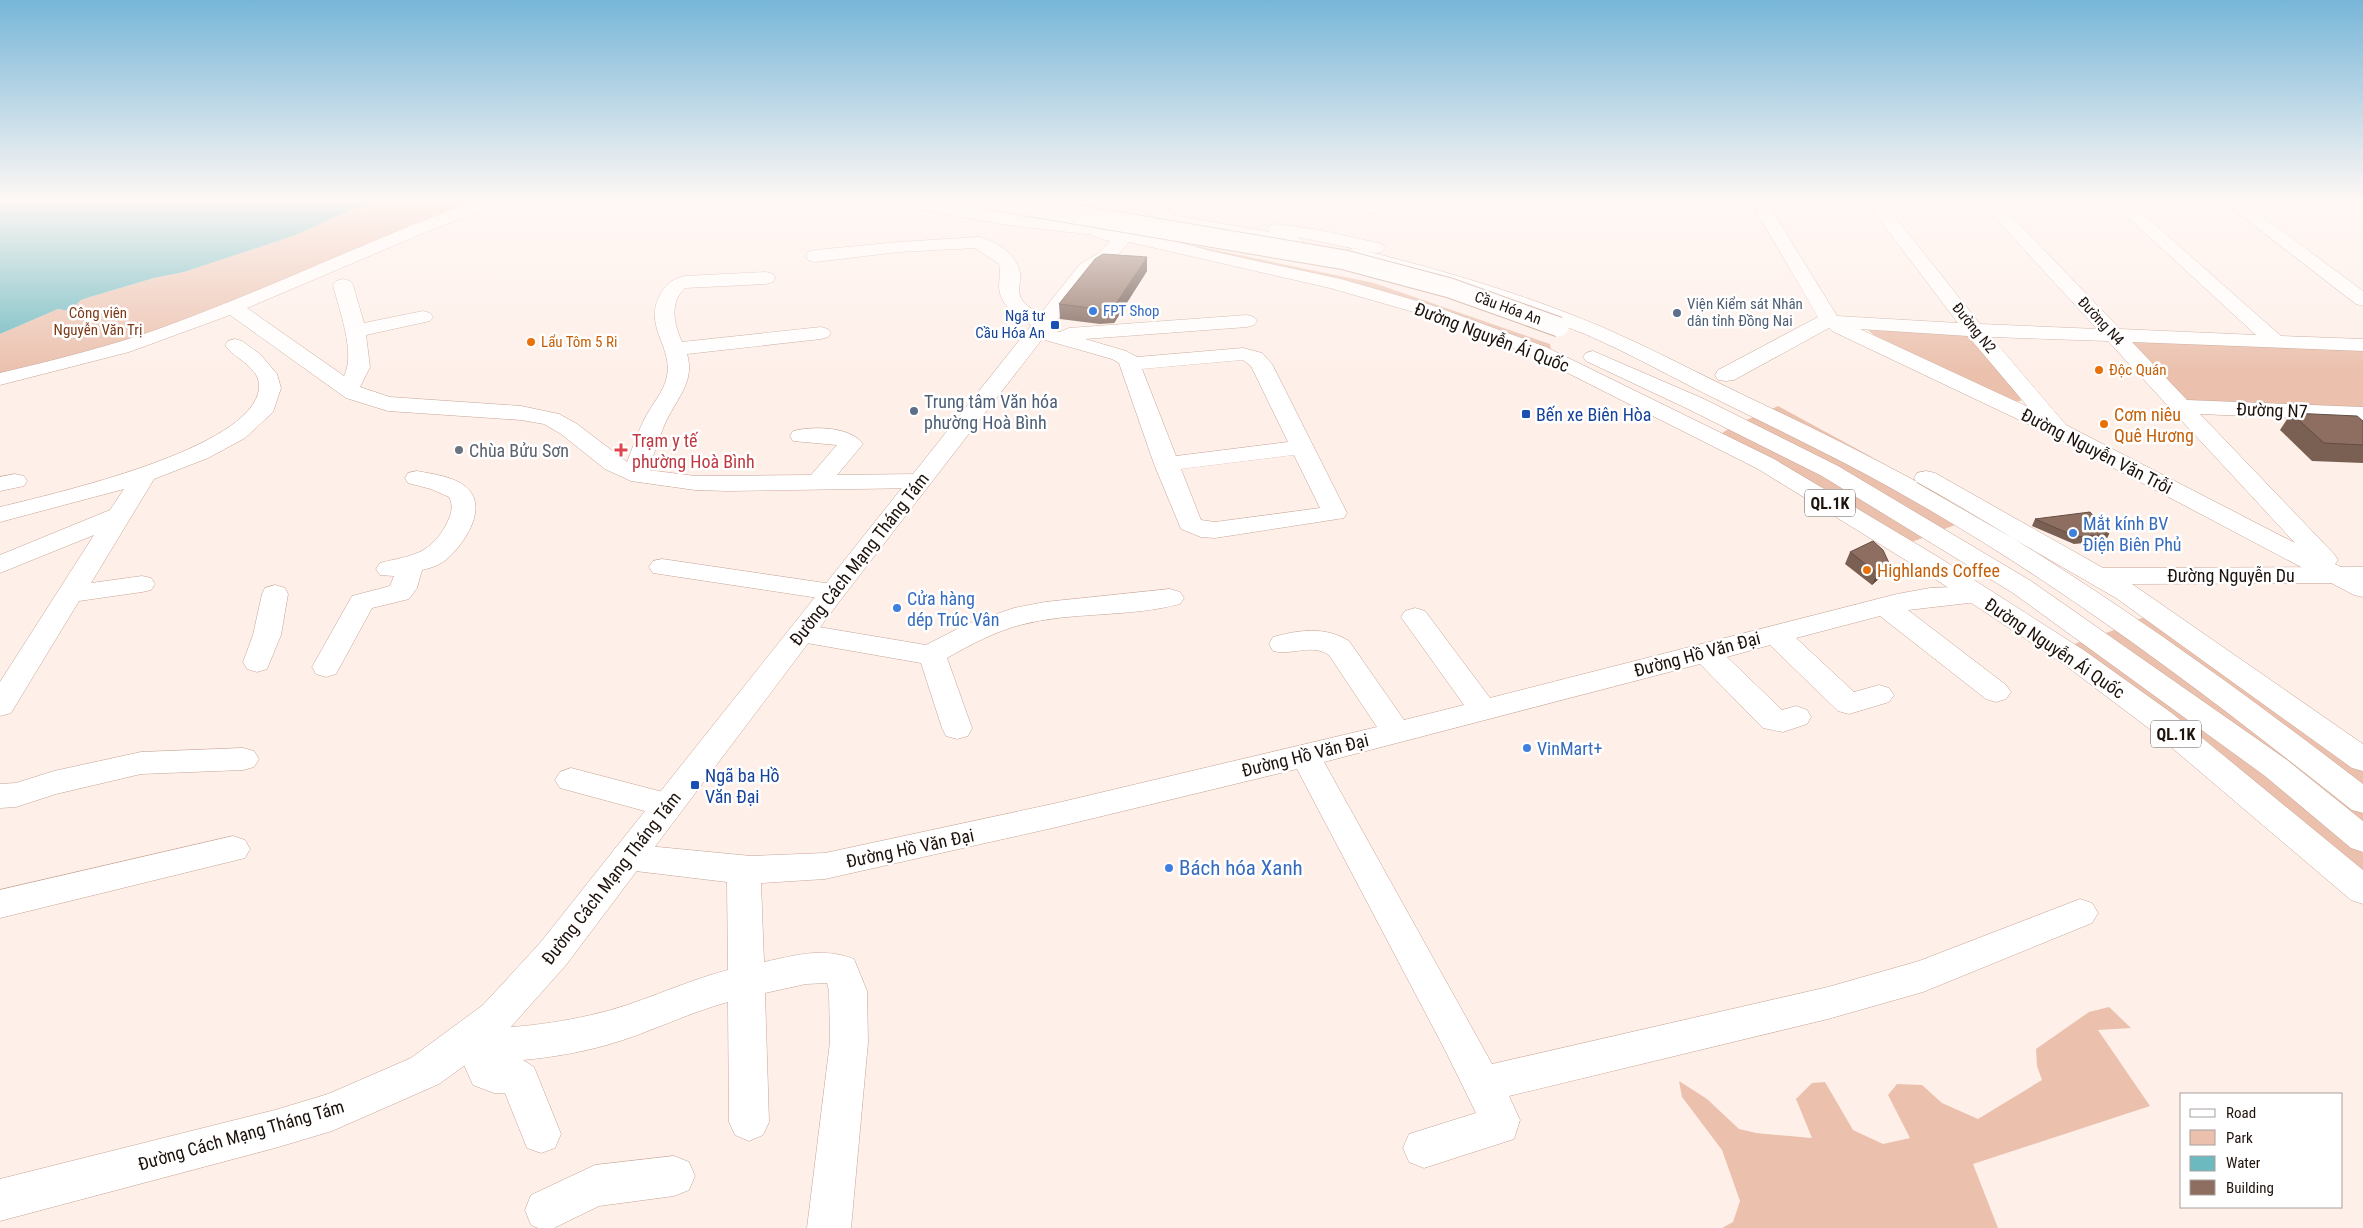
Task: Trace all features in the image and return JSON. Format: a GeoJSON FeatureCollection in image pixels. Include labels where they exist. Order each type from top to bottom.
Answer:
{"type":"FeatureCollection","features":[{"type":"Feature","properties":{"kind":"street"},"geometry":{"type":"LineString","coordinates":[[0,379],[79,360],[136,342],[232,307],[352,256]]}},
{"type":"Feature","properties":{"kind":"street"},"geometry":{"type":"LineString","coordinates":[[1001,256],[1008,264],[1011,275],[1009,287],[1011,299],[1044,331],[1123,356],[1130,364],[1186,519],[1190,524],[1201,529],[1216,530],[1335,512],[1255,357],[1244,354],[1130,364]]}},
{"type":"Feature","properties":{"kind":"street","name":"Đường Cách Mạng Tháng Tám"},"geometry":{"type":"LineString","coordinates":[[1087,256],[1087,268]]}},
{"type":"Feature","properties":{"kind":"street","name":"Đường Cách Mạng Tháng Tám"},"geometry":{"type":"LineString","coordinates":[[0,1200],[275,1129],[332,1112],[425,1071],[470,1047],[554,954],[667,805],[919,481],[1044,331],[1087,268],[1107,256]]}},
{"type":"Feature","properties":{"kind":"street","name":"Đường Nguyễn Ái Quốc"},"geometry":{"type":"LineString","coordinates":[[1210,256],[1334,282],[1424,309],[1539,351],[1703,397],[1799,409],[1885,455],[2126,592],[2363,760]]}},
{"type":"Feature","properties":{"kind":"street","name":"Đường Nguyễn Ái Quốc"},"geometry":{"type":"LineString","coordinates":[[1265,256],[1378,280],[1558,341],[1604,362],[1703,397],[1900,483],[2058,580],[2234,701],[2363,801]]}},
{"type":"Feature","properties":{"kind":"street","name":"Cầu Hóa An"},"geometry":{"type":"LineString","coordinates":[[1322,256],[1345,260],[1450,288],[1559,327]]}},
{"type":"Feature","properties":{"kind":"street","name":"Đường Nguyễn Ái Quốc"},"geometry":{"type":"LineString","coordinates":[[1364,256],[1398,264],[1514,301],[1593,330],[1629,348],[1703,397],[1766,464],[1908,550],[1976,596],[2075,658],[2162,722],[2363,890]]}},
{"type":"Feature","properties":{"kind":"street"},"geometry":{"type":"LineString","coordinates":[[1792,256],[1828,317],[1827,322]]}},
{"type":"Feature","properties":{"kind":"street","name":"Đường N2"},"geometry":{"type":"LineString","coordinates":[[1917,256],[1974,330],[2061,431]]}},
{"type":"Feature","properties":{"kind":"street","name":"Đường N4"},"geometry":{"type":"LineString","coordinates":[[2040,256],[2181,406],[2351,575]]}},
{"type":"Feature","properties":{"kind":"street"},"geometry":{"type":"LineString","coordinates":[[2180,256],[2276,342]]}},
{"type":"Feature","properties":{"kind":"street"},"geometry":{"type":"LineString","coordinates":[[2305,256],[2363,300]]}},
{"type":"Feature","properties":{"kind":"street"},"geometry":{"type":"LineString","coordinates":[[634,474],[642,459],[652,426],[674,389],[680,368],[664,323],[668,296],[678,285],[685,282],[766,278]]}},
{"type":"Feature","properties":{"kind":"street"},"geometry":{"type":"LineString","coordinates":[[343,285],[356,331],[360,367],[348,388]]}},
{"type":"Feature","properties":{"kind":"street"},"geometry":{"type":"LineString","coordinates":[[232,307],[348,388],[375,401],[388,404],[521,413],[552,419],[570,429],[613,464],[634,474],[695,483],[919,481]]}},
{"type":"Feature","properties":{"kind":"street"},"geometry":{"type":"LineString","coordinates":[[356,331],[423,317]]}},
{"type":"Feature","properties":{"kind":"street"},"geometry":{"type":"LineString","coordinates":[[1044,331],[1247,321]]}},
{"type":"Feature","properties":{"kind":"street"},"geometry":{"type":"LineString","coordinates":[[1703,397],[1827,322],[1974,330],[2363,345]]}},
{"type":"Feature","properties":{"kind":"street","name":"Đường Nguyễn Văn Trỗi"},"geometry":{"type":"LineString","coordinates":[[1827,322],[2061,431],[2351,575],[2363,589]]}},
{"type":"Feature","properties":{"kind":"street"},"geometry":{"type":"LineString","coordinates":[[671,345],[763,326]]}},
{"type":"Feature","properties":{"kind":"street","name":"Đường Nguyễn Ái Quốc"},"geometry":{"type":"LineString","coordinates":[[1559,327],[1593,330],[2022,587],[2276,768],[2363,839]]}},
{"type":"Feature","properties":{"kind":"street","name":"Đường Nguyễn Ái Quốc"},"geometry":{"type":"LineString","coordinates":[[1593,330],[1604,362]]}},
{"type":"Feature","properties":{"kind":"street"},"geometry":{"type":"LineString","coordinates":[[671,345],[820,333]]}},
{"type":"Feature","properties":{"kind":"street"},"geometry":{"type":"LineString","coordinates":[[0,515],[146,474],[222,444],[266,408],[270,386],[260,364],[235,345]]}},
{"type":"Feature","properties":{"kind":"street","name":"Đường N7"},"geometry":{"type":"LineString","coordinates":[[2181,406],[2363,414]]}},
{"type":"Feature","properties":{"kind":"street"},"geometry":{"type":"LineString","coordinates":[[801,436],[839,438],[847,440],[852,444],[817,483]]}},
{"type":"Feature","properties":{"kind":"street"},"geometry":{"type":"LineString","coordinates":[[1166,464],[1302,447]]}},
{"type":"Feature","properties":{"kind":"street"},"geometry":{"type":"LineString","coordinates":[[0,706],[13,669],[72,594],[146,474]]}},
{"type":"Feature","properties":{"kind":"street"},"geometry":{"type":"LineString","coordinates":[[326,667],[362,602],[370,599],[392,598],[402,593],[407,584],[400,567],[431,558],[442,548],[462,520],[466,508],[462,496],[454,488],[446,484],[417,478]]}},
{"type":"Feature","properties":{"kind":"street"},"geometry":{"type":"LineString","coordinates":[[0,565],[120,515]]}},
{"type":"Feature","properties":{"kind":"street"},"geometry":{"type":"LineString","coordinates":[[662,567],[832,592]]}},
{"type":"Feature","properties":{"kind":"street","name":"Đường Nguyễn Du"},"geometry":{"type":"LineString","coordinates":[[2022,587],[2058,580],[2099,576],[2351,575]]}},
{"type":"Feature","properties":{"kind":"street"},"geometry":{"type":"LineString","coordinates":[[72,594],[142,584]]}},
{"type":"Feature","properties":{"kind":"street","name":"Đường Hồ Văn Đại"},"geometry":{"type":"LineString","coordinates":[[627,858],[744,871],[788,871],[825,866],[1057,815],[1397,733],[1885,606],[1930,597],[1976,596],[2022,587]]}},
{"type":"Feature","properties":{"kind":"street"},"geometry":{"type":"LineString","coordinates":[[257,662],[267,635],[275,594]]}},
{"type":"Feature","properties":{"kind":"street"},"geometry":{"type":"LineString","coordinates":[[801,633],[930,655],[977,630],[1014,617],[1045,611],[1170,598]]}},
{"type":"Feature","properties":{"kind":"street"},"geometry":{"type":"LineString","coordinates":[[1885,606],[1996,692]]}},
{"type":"Feature","properties":{"kind":"street"},"geometry":{"type":"LineString","coordinates":[[1415,617],[1483,710]]}},
{"type":"Feature","properties":{"kind":"street"},"geometry":{"type":"LineString","coordinates":[[1775,634],[1849,704],[1879,695]]}},
{"type":"Feature","properties":{"kind":"street"},"geometry":{"type":"LineString","coordinates":[[1282,644],[1312,638],[1327,641],[1339,648],[1397,733]]}},
{"type":"Feature","properties":{"kind":"street"},"geometry":{"type":"LineString","coordinates":[[1705,652],[1774,720],[1783,721],[1796,717]]}},
{"type":"Feature","properties":{"kind":"street"},"geometry":{"type":"LineString","coordinates":[[930,655],[936,664],[956,728]]}},
{"type":"Feature","properties":{"kind":"street"},"geometry":{"type":"LineString","coordinates":[[1305,755],[1483,1084],[1500,1120],[1500,1125],[1424,1148]]}},
{"type":"Feature","properties":{"kind":"street"},"geometry":{"type":"LineString","coordinates":[[0,796],[16,795],[54,783],[141,763],[244,759]]}},
{"type":"Feature","properties":{"kind":"street"},"geometry":{"type":"LineString","coordinates":[[571,780],[667,805]]}},
{"type":"Feature","properties":{"kind":"street"},"geometry":{"type":"LineString","coordinates":[[0,904],[233,849]]}},
{"type":"Feature","properties":{"kind":"street"},"geometry":{"type":"LineString","coordinates":[[744,871],[749,1122]]}},
{"type":"Feature","properties":{"kind":"street"},"geometry":{"type":"LineString","coordinates":[[1483,1084],[1828,1003],[1914,979],[2080,913]]}},
{"type":"Feature","properties":{"kind":"street"},"geometry":{"type":"LineString","coordinates":[[540,1134],[520,1080],[515,1075],[494,1075],[487,1072],[470,1047],[549,1040],[611,1027],[686,999],[745,982],[816,967],[832,967],[841,970],[848,991],[849,1042],[829,1228]]}},
{"type":"Feature","properties":{"kind":"street"},"geometry":{"type":"LineString","coordinates":[[546,1210],[595,1186],[674,1176]]}},
{"type":"Feature","properties":{"kind":"green space","name":"Công viên Nguyễn Văn Trị"},"geometry":{"type":"Polygon","coordinates":[[[232,256],[342,256],[227,305],[117,344],[0,375],[0,334],[58,309],[69,311],[81,300],[154,278],[184,272],[232,256]]]}},
{"type":"Feature","properties":{"kind":"green space"},"geometry":{"type":"Polygon","coordinates":[[[1223,256],[1246,256],[1374,283],[1550,344],[1551,351],[1223,256]]]}},
{"type":"Feature","properties":{"kind":"green space"},"geometry":{"type":"Polygon","coordinates":[[[1868,330],[1970,334],[2018,393],[2021,401],[2010,402],[1880,341],[1868,330]]]}},
{"type":"Feature","properties":{"kind":"green space"},"geometry":{"type":"Polygon","coordinates":[[[2123,339],[2363,348],[2363,411],[2184,403],[2123,339]]]}},
{"type":"Feature","properties":{"kind":"green space"},"geometry":{"type":"Polygon","coordinates":[[[1778,406],[1980,516],[1770,410],[1778,406]]]}},
{"type":"Feature","properties":{"kind":"green space"},"geometry":{"type":"Polygon","coordinates":[[[1756,416],[1892,486],[1955,525],[1942,530],[1744,421],[1756,416]]]}},
{"type":"Feature","properties":{"kind":"green space"},"geometry":{"type":"Polygon","coordinates":[[[1731,427],[1822,474],[1925,537],[1909,543],[1721,434],[1731,427]]]}},
{"type":"Feature","properties":{"kind":"green space"},"geometry":{"type":"Polygon","coordinates":[[[2147,616],[2363,771],[2363,789],[2134,621],[2147,616]]]}},
{"type":"Feature","properties":{"kind":"green space"},"geometry":{"type":"Polygon","coordinates":[[[2117,629],[2363,812],[2363,826],[2103,634],[2117,629]]]}},
{"type":"Feature","properties":{"kind":"green space"},"geometry":{"type":"Polygon","coordinates":[[[2084,640],[2179,708],[2338,831],[2363,853],[2363,875],[2070,646],[2084,640]]]}},
{"type":"Feature","properties":{"kind":"green space"},"geometry":{"type":"Polygon","coordinates":[[[2109,1007],[2131,1028],[2098,1030],[2150,1106],[1973,1164],[1998,1228],[1722,1228],[1733,1222],[1740,1201],[1722,1150],[1682,1097],[1679,1081],[1707,1099],[1739,1129],[1756,1133],[1812,1138],[1796,1099],[1812,1083],[1825,1082],[1853,1130],[1883,1144],[1910,1138],[1888,1095],[1897,1084],[1922,1085],[1942,1103],[1978,1119],[2042,1080],[2037,1066],[2036,1049],[2089,1012],[2109,1007]]]}},
{"type":"Feature","properties":{"kind":"water"},"geometry":{"type":"Polygon","coordinates":[[[0,256],[232,256],[184,272],[154,278],[81,300],[69,311],[58,309],[0,334],[0,256]]]}},
{"type":"Feature","properties":{"kind":"building"},"geometry":{"type":"Polygon","coordinates":[[[1099,256],[1147,257],[1113,308],[1099,309],[1059,304],[1095,259],[1099,256]]]}},
{"type":"Feature","properties":{"kind":"building"},"geometry":{"type":"Polygon","coordinates":[[[2291,413],[2357,416],[2363,421],[2363,445],[2324,443],[2291,413]]]}},
{"type":"Feature","properties":{"kind":"building"},"geometry":{"type":"Polygon","coordinates":[[[2090,512],[2109,534],[2077,537],[2035,519],[2090,512]]]}},
{"type":"Feature","properties":{"kind":"building"},"geometry":{"type":"Polygon","coordinates":[[[1873,541],[1883,550],[1889,563],[1877,573],[1850,552],[1873,541]]]}},
{"type":"Feature","properties":{"kind":"place","name":"FPT Shop"},"geometry":{"type":"Point","coordinates":[1093,311]}},
{"type":"Feature","properties":{"kind":"place","name":"Viện Kiểm sát Nhân dân tỉnh Đồng Nai"},"geometry":{"type":"Point","coordinates":[1677,313]}},
{"type":"Feature","properties":{"kind":"place","name":"Ngã tư Cầu Hóa An"},"geometry":{"type":"Point","coordinates":[1055,325]}},
{"type":"Feature","properties":{"kind":"place","name":"Lẩu Tôm 5 Ri"},"geometry":{"type":"Point","coordinates":[531,342]}},
{"type":"Feature","properties":{"kind":"place","name":"Độc Quán"},"geometry":{"type":"Point","coordinates":[2099,370]}},
{"type":"Feature","properties":{"kind":"place","name":"Trung tâm Văn hóa phường Hoà Bình"},"geometry":{"type":"Point","coordinates":[914,411]}},
{"type":"Feature","properties":{"kind":"place","name":"Bến xe Biên Hòa"},"geometry":{"type":"Point","coordinates":[1526,414]}},
{"type":"Feature","properties":{"kind":"place","name":"Cơm niêu Quê Hương"},"geometry":{"type":"Point","coordinates":[2104,424]}},
{"type":"Feature","properties":{"kind":"place","name":"Chùa Bửu Sơn"},"geometry":{"type":"Point","coordinates":[459,450]}},
{"type":"Feature","properties":{"kind":"place","name":"Trạm y tế phường Hoà Bình"},"geometry":{"type":"Point","coordinates":[621,450]}},
{"type":"Feature","properties":{"kind":"place","name":"Mắt kính BV Điện Biên Phủ"},"geometry":{"type":"Point","coordinates":[2073,533]}},
{"type":"Feature","properties":{"kind":"place","name":"Highlands Coffee"},"geometry":{"type":"Point","coordinates":[1867,570]}},
{"type":"Feature","properties":{"kind":"place","name":"Cửa hàng dép Trúc Vân"},"geometry":{"type":"Point","coordinates":[897,608]}},
{"type":"Feature","properties":{"kind":"place","name":"VinMart+"},"geometry":{"type":"Point","coordinates":[1527,748]}},
{"type":"Feature","properties":{"kind":"place","name":"Ngã ba Hồ Văn Đại"},"geometry":{"type":"Point","coordinates":[695,785]}},
{"type":"Feature","properties":{"kind":"place","name":"Bách hóa Xanh"},"geometry":{"type":"Point","coordinates":[1169,868]}}]}
